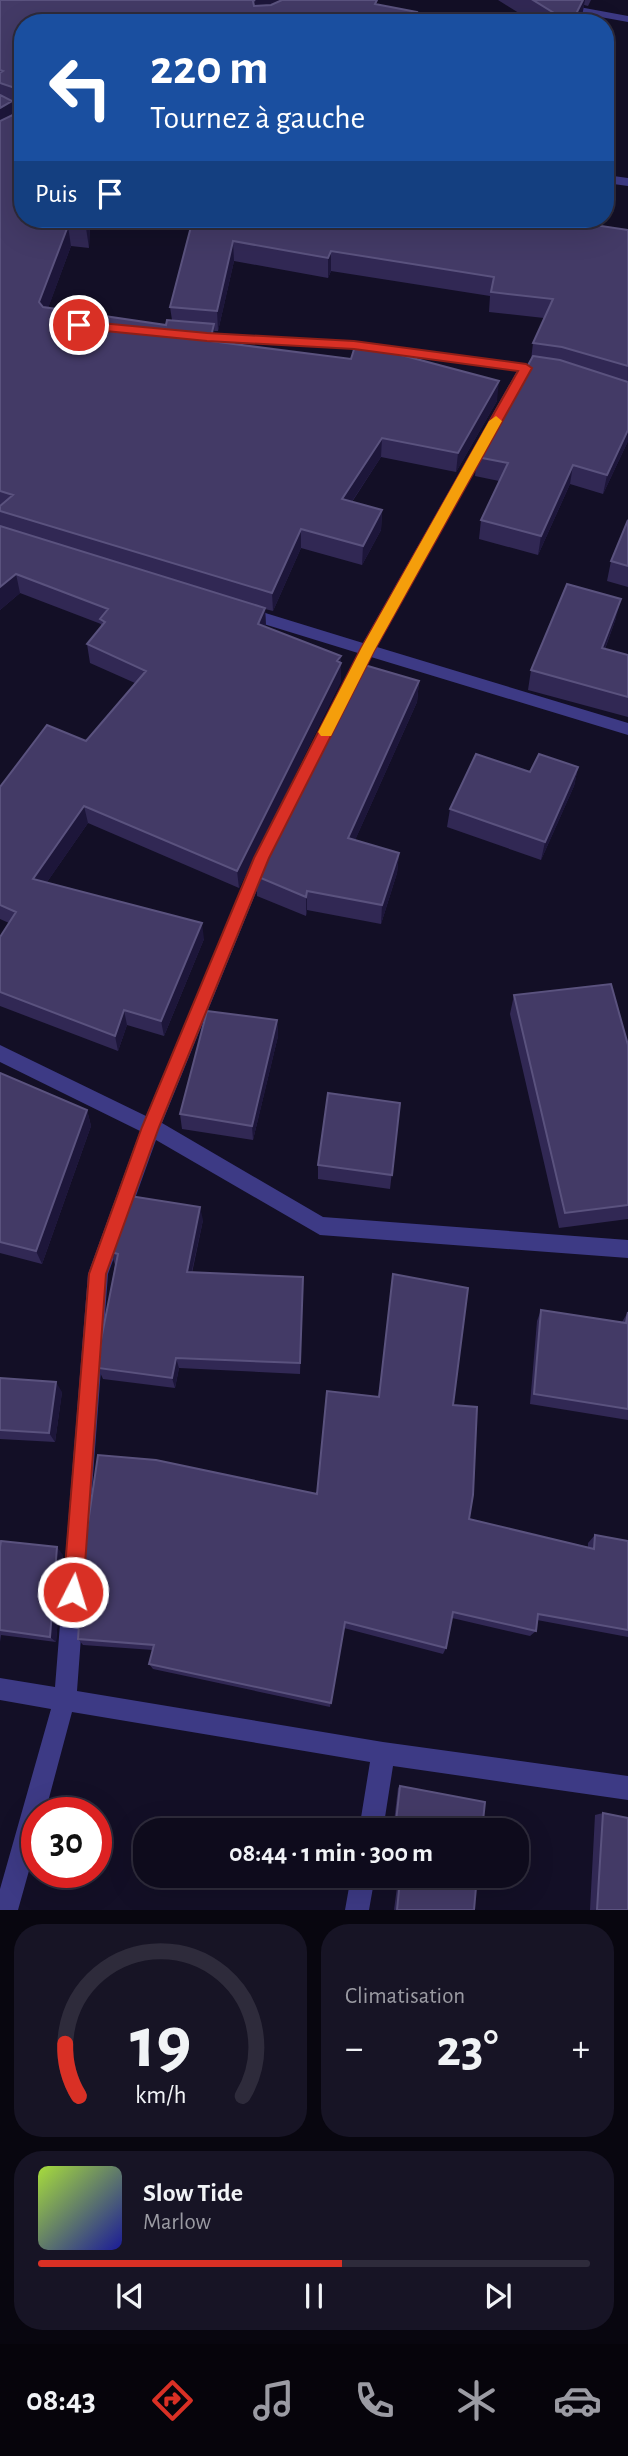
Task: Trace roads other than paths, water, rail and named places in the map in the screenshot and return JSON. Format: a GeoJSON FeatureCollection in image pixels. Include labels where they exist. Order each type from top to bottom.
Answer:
{"type":"FeatureCollection","features":[{"type":"Feature","properties":{"kind":"street"},"geometry":{"type":"LineString","coordinates":[[523,0],[600,14]]}},
{"type":"Feature","properties":{"kind":"street"},"geometry":{"type":"LineString","coordinates":[[181,335],[354,345],[547,371]]}},
{"type":"Feature","properties":{"kind":"street"},"geometry":{"type":"LineString","coordinates":[[6,1910],[65,1698],[97,1274],[150,1127],[262,858],[367,650],[526,368]]}},
{"type":"Feature","properties":{"kind":"street"},"geometry":{"type":"LineString","coordinates":[[223,605],[628,729]]}},
{"type":"Feature","properties":{"kind":"street"},"geometry":{"type":"LineString","coordinates":[[0,1053],[150,1127],[320,1226],[628,1250]]}},
{"type":"Feature","properties":{"kind":"street"},"geometry":{"type":"LineString","coordinates":[[0,1689],[383,1753],[628,1787]]}},
{"type":"Feature","properties":{"kind":"street"},"geometry":{"type":"LineString","coordinates":[[372,1818],[383,1753]]}},
{"type":"Feature","properties":{"kind":"street"},"geometry":{"type":"LineString","coordinates":[[357,1910],[361,1888]]}}]}
